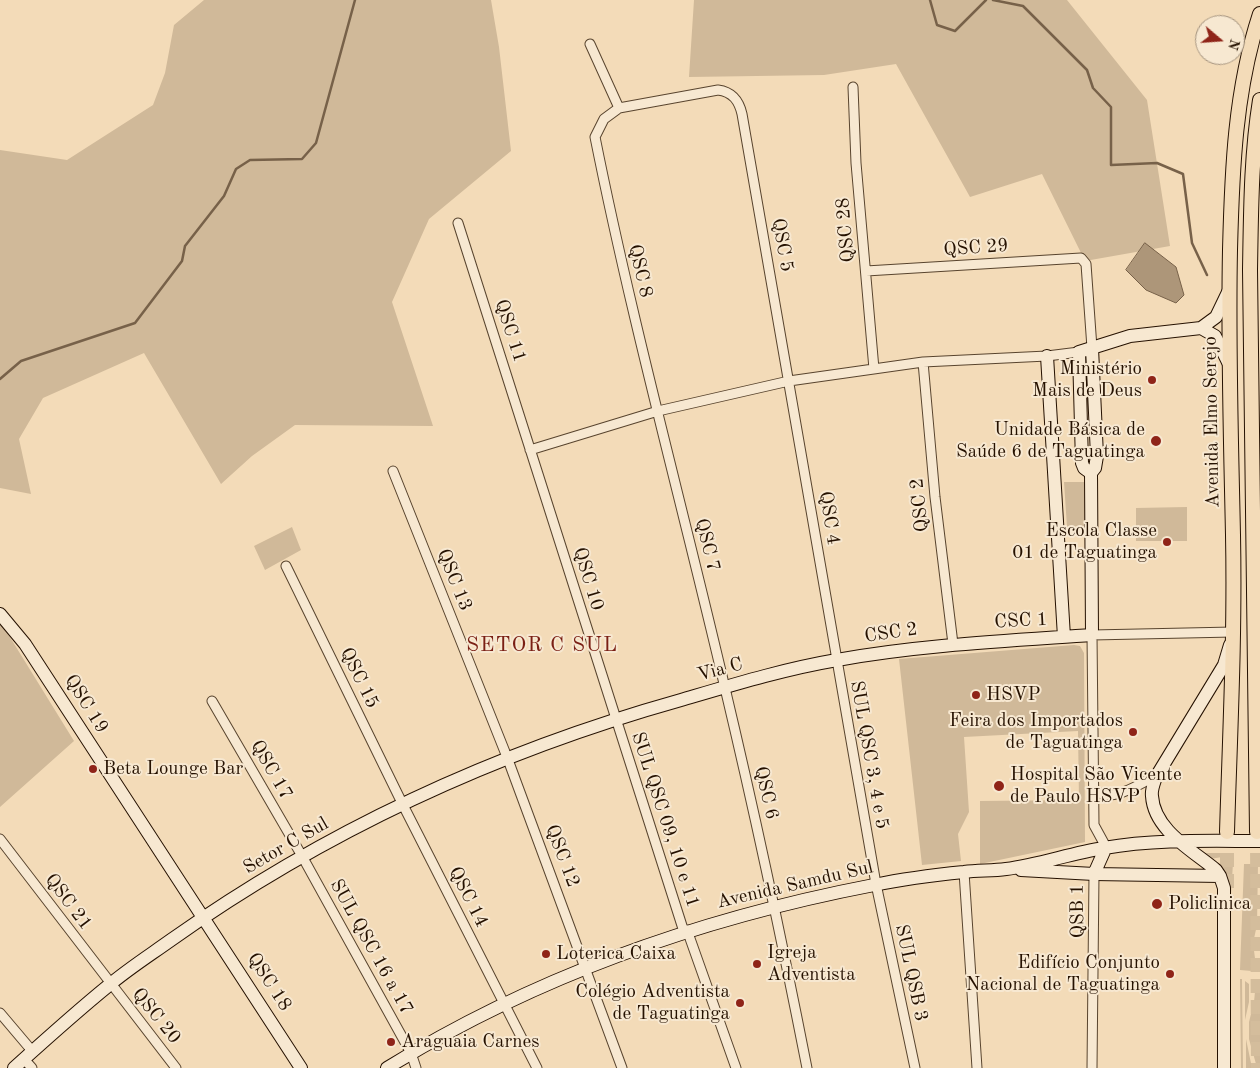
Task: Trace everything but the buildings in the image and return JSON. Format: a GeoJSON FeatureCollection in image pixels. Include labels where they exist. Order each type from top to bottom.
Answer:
{"type":"FeatureCollection","features":[{"type":"Feature","properties":{"kind":"main road","name":"Avenida Elmo Serejo"},"geometry":{"type":"LineString","coordinates":[[1227,832],[1234,573],[1229,364],[1232,161],[1240,99],[1260,14]]}},
{"type":"Feature","properties":{"kind":"main road"},"geometry":{"type":"LineString","coordinates":[[1259,837],[1254,677],[1255,554],[1251,213],[1256,125],[1260,100]]}},
{"type":"Feature","properties":{"kind":"street"},"geometry":{"type":"LineString","coordinates":[[590,44],[619,108]]}},
{"type":"Feature","properties":{"kind":"street","name":"QSC 28"},"geometry":{"type":"LineString","coordinates":[[853,87],[856,163],[874,369]]}},
{"type":"Feature","properties":{"kind":"street","name":"QSC 5"},"geometry":{"type":"LineString","coordinates":[[619,108],[718,90],[727,92],[735,97],[742,114],[789,381]]}},
{"type":"Feature","properties":{"kind":"street","name":"QSC 8"},"geometry":{"type":"LineString","coordinates":[[619,108],[604,119],[595,137],[618,252],[658,411]]}},
{"type":"Feature","properties":{"kind":"street","name":"QSC 11"},"geometry":{"type":"LineString","coordinates":[[458,223],[530,450]]}},
{"type":"Feature","properties":{"kind":"street","name":"QSC 29"},"geometry":{"type":"LineString","coordinates":[[866,271],[1075,258],[1084,260],[1086,264],[1092,348]]}},
{"type":"Feature","properties":{"kind":"street"},"geometry":{"type":"LineString","coordinates":[[530,450],[658,411],[789,381],[923,362],[1048,356],[1079,352],[1130,336],[1201,328],[1216,317],[1229,290]]}},
{"type":"Feature","properties":{"kind":"street"},"geometry":{"type":"LineString","coordinates":[[1201,328],[1215,336],[1229,364]]}},
{"type":"Feature","properties":{"kind":"street"},"geometry":{"type":"LineString","coordinates":[[1092,348],[1097,456],[1095,468],[1090,473],[1094,825],[1106,847],[1094,874]]}},
{"type":"Feature","properties":{"kind":"street"},"geometry":{"type":"LineString","coordinates":[[1079,352],[1082,463],[1084,468],[1090,473]]}},
{"type":"Feature","properties":{"kind":"street"},"geometry":{"type":"LineString","coordinates":[[1048,356],[1064,637]]}},
{"type":"Feature","properties":{"kind":"street","name":"QSC 2"},"geometry":{"type":"LineString","coordinates":[[923,362],[935,497],[953,644]]}},
{"type":"Feature","properties":{"kind":"street","name":"QSC 4"},"geometry":{"type":"LineString","coordinates":[[789,381],[835,660]]}},
{"type":"Feature","properties":{"kind":"street","name":"QSC 7"},"geometry":{"type":"LineString","coordinates":[[658,411],[725,687]]}},
{"type":"Feature","properties":{"kind":"street","name":"QSC 10"},"geometry":{"type":"LineString","coordinates":[[530,450],[614,719]]}},
{"type":"Feature","properties":{"kind":"street","name":"QSC 13"},"geometry":{"type":"LineString","coordinates":[[393,471],[507,757]]}},
{"type":"Feature","properties":{"kind":"street"},"geometry":{"type":"LineString","coordinates":[[1255,554],[1260,571]]}},
{"type":"Feature","properties":{"kind":"street","name":"QSC 15"},"geometry":{"type":"LineString","coordinates":[[286,566],[403,805]]}},
{"type":"Feature","properties":{"kind":"street","name":"QSC 19"},"geometry":{"type":"LineString","coordinates":[[0,614],[26,644],[88,743],[204,916]]}},
{"type":"Feature","properties":{"kind":"street"},"geometry":{"type":"LineString","coordinates":[[1092,635],[1233,632],[1224,665],[1158,774],[1151,794],[1154,809],[1165,828],[1220,876],[1224,897],[1224,1068]]}},
{"type":"Feature","properties":{"kind":"street","name":"CSC 1"},"geometry":{"type":"LineString","coordinates":[[953,644],[1092,635]]}},
{"type":"Feature","properties":{"kind":"street","name":"CSC 2"},"geometry":{"type":"LineString","coordinates":[[835,660],[953,644]]}},
{"type":"Feature","properties":{"kind":"street","name":"Via C"},"geometry":{"type":"LineString","coordinates":[[614,719],[725,687],[835,660]]}},
{"type":"Feature","properties":{"kind":"street","name":"SUL QSC 3, 4 e 5"},"geometry":{"type":"LineString","coordinates":[[835,660],[876,884]]}},
{"type":"Feature","properties":{"kind":"street","name":"QSC 6"},"geometry":{"type":"LineString","coordinates":[[725,687],[775,906],[807,1068]]}},
{"type":"Feature","properties":{"kind":"street","name":"QSC 17"},"geometry":{"type":"LineString","coordinates":[[212,701],[302,856]]}},
{"type":"Feature","properties":{"kind":"street","name":"Setor C Sul"},"geometry":{"type":"LineString","coordinates":[[14,1068],[30,1060],[110,984],[204,916],[302,856],[403,805],[507,757],[614,719]]}},
{"type":"Feature","properties":{"kind":"street","name":"SUL QSC 09, 10 e 11"},"geometry":{"type":"LineString","coordinates":[[614,719],[686,931],[736,1068]]}},
{"type":"Feature","properties":{"kind":"street","name":"QSC 12"},"geometry":{"type":"LineString","coordinates":[[507,757],[622,1068]]}},
{"type":"Feature","properties":{"kind":"street"},"geometry":{"type":"LineString","coordinates":[[1094,788],[1101,794],[1129,791],[1158,774]]}},
{"type":"Feature","properties":{"kind":"street","name":"QSC 14"},"geometry":{"type":"LineString","coordinates":[[403,805],[537,1068]]}},
{"type":"Feature","properties":{"kind":"street","name":"Avenida Samdu Sul"},"geometry":{"type":"LineString","coordinates":[[387,1068],[411,1053],[504,1004],[586,967],[686,931],[775,906],[876,884],[964,872],[1006,869],[1106,847],[1182,841],[1240,841],[1259,837]]}},
{"type":"Feature","properties":{"kind":"street","name":"QSC 21"},"geometry":{"type":"LineString","coordinates":[[0,839],[110,984]]}},
{"type":"Feature","properties":{"kind":"street","name":"SUL QSC 16 a 17"},"geometry":{"type":"LineString","coordinates":[[302,856],[411,1053],[416,1068]]}},
{"type":"Feature","properties":{"kind":"street"},"geometry":{"type":"LineString","coordinates":[[1006,869],[1094,874],[1220,876]]}},
{"type":"Feature","properties":{"kind":"street"},"geometry":{"type":"LineString","coordinates":[[964,872],[977,1068]]}},
{"type":"Feature","properties":{"kind":"street","name":"QSB 1"},"geometry":{"type":"LineString","coordinates":[[1092,1068],[1094,874]]}},
{"type":"Feature","properties":{"kind":"street","name":"SUL QSB 3"},"geometry":{"type":"LineString","coordinates":[[876,884],[915,1068]]}},
{"type":"Feature","properties":{"kind":"street","name":"QSC 18"},"geometry":{"type":"LineString","coordinates":[[204,916],[301,1068]]}},
{"type":"Feature","properties":{"kind":"street","name":"QSC 20"},"geometry":{"type":"LineString","coordinates":[[110,984],[176,1068]]}},
{"type":"Feature","properties":{"kind":"street"},"geometry":{"type":"LineString","coordinates":[[0,1013],[30,1060]]}},
{"type":"Feature","properties":{"kind":"shaded area"},"geometry":{"type":"Polygon","coordinates":[[[204,0],[491,0],[499,47],[511,151],[429,219],[392,302],[433,426],[295,425],[252,456],[221,484],[144,353],[43,398],[19,439],[31,494],[0,488],[0,150],[67,160],[153,105],[165,73],[174,25],[204,0]]]}},
{"type":"Feature","properties":{"kind":"shaded area"},"geometry":{"type":"Polygon","coordinates":[[[694,0],[1067,0],[1147,100],[1170,246],[1085,261],[1042,174],[970,197],[896,64],[824,75],[689,77],[694,0]]]}},
{"type":"Feature","properties":{"kind":"shaded area"},"geometry":{"type":"Polygon","coordinates":[[[1145,243],[1176,267],[1184,295],[1176,303],[1146,290],[1126,270],[1145,243]]]}},
{"type":"Feature","properties":{"kind":"shaded area"},"geometry":{"type":"Polygon","coordinates":[[[1064,482],[1084,482],[1086,526],[1067,527],[1064,482]]]}},
{"type":"Feature","properties":{"kind":"shaded area"},"geometry":{"type":"Polygon","coordinates":[[[1187,507],[1187,541],[1136,541],[1136,508],[1187,507]]]}},
{"type":"Feature","properties":{"kind":"shaded area"},"geometry":{"type":"Polygon","coordinates":[[[292,527],[301,550],[265,570],[254,546],[292,527]]]}},
{"type":"Feature","properties":{"kind":"shaded area"},"geometry":{"type":"Polygon","coordinates":[[[0,621],[74,741],[0,807],[0,621]]]}},
{"type":"Feature","properties":{"kind":"shaded area","name":"Hospital São Vicente de Paulo HSVP"},"geometry":{"type":"Polygon","coordinates":[[[1080,646],[1084,653],[1085,842],[980,864],[980,801],[1079,800],[1078,731],[964,737],[969,812],[958,834],[961,861],[922,865],[899,659],[1080,646]]]}},
{"type":"Feature","properties":{"kind":"shaded area"},"geometry":{"type":"Polygon","coordinates":[[[1196,853],[1223,853],[1228,856],[1204,860],[1196,853]]]}},
{"type":"Feature","properties":{"kind":"shaded area"},"geometry":{"type":"Polygon","coordinates":[[[1233,863],[1229,926],[1228,926],[1212,867],[1233,863]]]}},
{"type":"Feature","properties":{"kind":"shaded area"},"geometry":{"type":"Polygon","coordinates":[[[1244,864],[1258,864],[1257,925],[1253,943],[1256,966],[1252,971],[1240,970],[1244,864]]]}},
{"type":"Feature","properties":{"kind":"shaded area"},"geometry":{"type":"Polygon","coordinates":[[[1240,979],[1242,979],[1243,1068],[1241,1068],[1240,979]]]}},
{"type":"Feature","properties":{"kind":"shaded area"},"geometry":{"type":"Polygon","coordinates":[[[1245,981],[1249,984],[1249,1002],[1245,1020],[1245,981]]]}},
{"type":"Feature","properties":{"kind":"shaded area"},"geometry":{"type":"Polygon","coordinates":[[[1256,981],[1260,981],[1260,1068],[1256,1068],[1249,1039],[1249,1022],[1254,1002],[1256,981]]]}},
{"type":"Feature","properties":{"kind":"shaded area"},"geometry":{"type":"Polygon","coordinates":[[[1246,1039],[1252,1068],[1246,1068],[1246,1039]]]}},
{"type":"Feature","properties":{"kind":"waterway"},"geometry":{"type":"LineString","coordinates":[[0,379],[21,361],[135,323],[182,261],[185,246],[224,196],[236,169],[250,160],[302,159],[316,143],[355,0]]}},
{"type":"Feature","properties":{"kind":"waterway"},"geometry":{"type":"LineString","coordinates":[[930,0],[937,25],[955,31],[986,0]]}},
{"type":"Feature","properties":{"kind":"waterway"},"geometry":{"type":"LineString","coordinates":[[993,0],[1023,6],[1087,70],[1093,88],[1111,107],[1111,165],[1157,163],[1183,174],[1192,243],[1207,275]]}},
{"type":"Feature","properties":{"kind":"tunnel"},"geometry":{"type":"LineString","coordinates":[[1227,832],[1227,896]]}},
{"type":"Feature","properties":{"kind":"tunnel"},"geometry":{"type":"LineString","coordinates":[[1257,832],[1258,1068]]}},
{"type":"Feature","properties":{"kind":"place","name":"Ministério Mais de Deus"},"geometry":{"type":"Point","coordinates":[1152,380]}},
{"type":"Feature","properties":{"kind":"place","name":"Unidade Básica de Saúde 6 de Taguatinga"},"geometry":{"type":"Point","coordinates":[1156,441]}},
{"type":"Feature","properties":{"kind":"place","name":"Escola Classe 01 de Taguatinga"},"geometry":{"type":"Point","coordinates":[1167,542]}},
{"type":"Feature","properties":{"kind":"place","name":"HSVP"},"geometry":{"type":"Point","coordinates":[976,695]}},
{"type":"Feature","properties":{"kind":"place","name":"Feira dos Importados de Taguatinga"},"geometry":{"type":"Point","coordinates":[1133,732]}},
{"type":"Feature","properties":{"kind":"place","name":"Beta Lounge Bar"},"geometry":{"type":"Point","coordinates":[93,769]}},
{"type":"Feature","properties":{"kind":"place","name":"Hospital São Vicente de Paulo HSVP"},"geometry":{"type":"Point","coordinates":[999,786]}},
{"type":"Feature","properties":{"kind":"place","name":"Policlinica"},"geometry":{"type":"Point","coordinates":[1157,904]}},
{"type":"Feature","properties":{"kind":"place","name":"Loterica Caixa"},"geometry":{"type":"Point","coordinates":[546,954]}},
{"type":"Feature","properties":{"kind":"place","name":"Igreja Adventista"},"geometry":{"type":"Point","coordinates":[757,964]}},
{"type":"Feature","properties":{"kind":"place","name":"Edifício Conjunto Nacional de Taguatinga"},"geometry":{"type":"Point","coordinates":[1170,974]}},
{"type":"Feature","properties":{"kind":"place","name":"Colégio Adventista de Taguatinga"},"geometry":{"type":"Point","coordinates":[740,1003]}},
{"type":"Feature","properties":{"kind":"place","name":"Araguaia Carnes"},"geometry":{"type":"Point","coordinates":[391,1042]}},
{"type":"Feature","properties":{"kind":"district","name":"SETOR C SUL"},"geometry":{"type":"Point","coordinates":[542,645]}}]}
